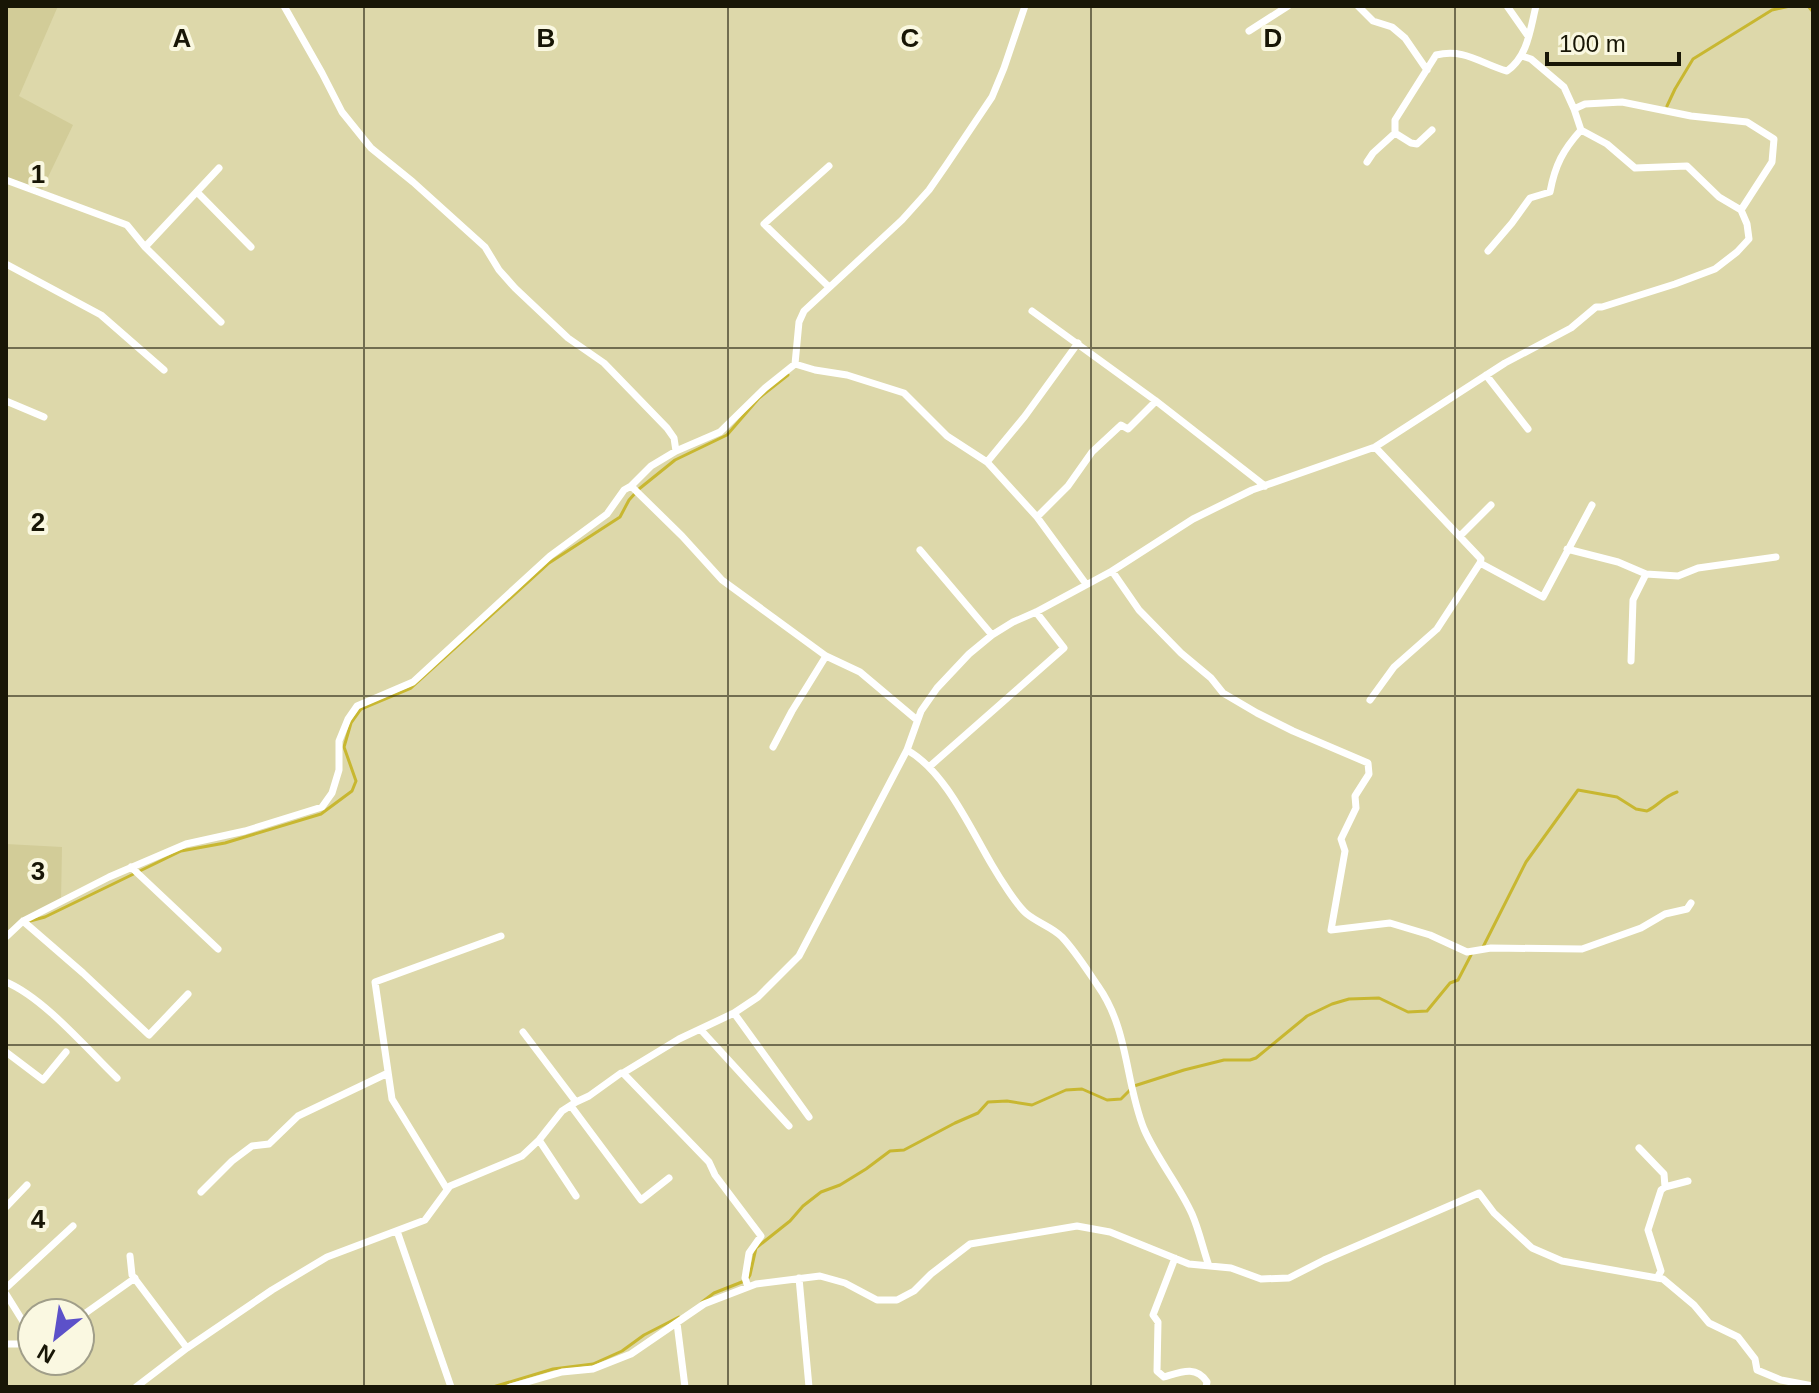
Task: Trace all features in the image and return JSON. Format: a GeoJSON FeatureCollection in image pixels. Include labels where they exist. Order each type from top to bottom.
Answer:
{"type":"FeatureCollection","features":[{"type":"Feature","properties":{"kind":"street"},"geometry":{"type":"LineString","coordinates":[[284,6],[342,112],[371,148],[485,247],[499,270],[568,338],[604,363],[667,428],[674,438],[676,451]]}},
{"type":"Feature","properties":{"kind":"street"},"geometry":{"type":"LineString","coordinates":[[6,937],[23,921],[131,867],[186,844],[245,831],[322,807],[332,793],[339,770],[339,741],[357,706],[413,682],[550,556],[607,514],[624,490],[651,466],[676,451],[720,432],[795,364],[799,322],[804,311],[902,220],[929,190],[992,97],[1025,6]]}},
{"type":"Feature","properties":{"kind":"street"},"geometry":{"type":"LineString","coordinates":[[1249,31],[1288,6]]}},
{"type":"Feature","properties":{"kind":"street"},"geometry":{"type":"LineString","coordinates":[[1358,6],[1373,21],[1392,27],[1405,38],[1427,70]]}},
{"type":"Feature","properties":{"kind":"street"},"geometry":{"type":"LineString","coordinates":[[1507,6],[1528,36]]}},
{"type":"Feature","properties":{"kind":"street"},"geometry":{"type":"LineString","coordinates":[[1367,162],[1395,133],[1395,120],[1436,55],[1462,53],[1507,71],[1522,56],[1536,6]]}},
{"type":"Feature","properties":{"kind":"street"},"geometry":{"type":"LineString","coordinates":[[136,1387],[272,1290],[327,1257],[425,1220],[450,1186],[522,1156],[562,1111],[679,1039],[734,1013],[758,997],[799,956],[907,750],[917,720],[937,688],[992,635],[1112,571],[1193,519],[1265,486],[1375,447],[1505,363],[1571,328],[1596,307],[1715,269],[1749,239],[1741,210],[1719,197],[1687,166],[1635,168],[1607,144],[1581,130],[1564,87],[1531,59],[1522,56]]}},
{"type":"Feature","properties":{"kind":"street"},"geometry":{"type":"LineString","coordinates":[[1574,109],[1585,104],[1622,102],[1691,116],[1747,122],[1774,139],[1772,162],[1741,210]]}},
{"type":"Feature","properties":{"kind":"street"},"geometry":{"type":"LineString","coordinates":[[1395,133],[1417,144],[1432,130]]}},
{"type":"Feature","properties":{"kind":"street"},"geometry":{"type":"LineString","coordinates":[[1488,251],[1530,198],[1550,192],[1553,173],[1564,149],[1581,130]]}},
{"type":"Feature","properties":{"kind":"street"},"geometry":{"type":"LineString","coordinates":[[828,286],[764,224],[829,166]]}},
{"type":"Feature","properties":{"kind":"street"},"geometry":{"type":"LineString","coordinates":[[145,247],[219,168]]}},
{"type":"Feature","properties":{"kind":"street"},"geometry":{"type":"LineString","coordinates":[[6,180],[127,225],[221,322]]}},
{"type":"Feature","properties":{"kind":"street"},"geometry":{"type":"LineString","coordinates":[[197,192],[251,247]]}},
{"type":"Feature","properties":{"kind":"street"},"geometry":{"type":"LineString","coordinates":[[6,264],[101,315],[164,370]]}},
{"type":"Feature","properties":{"kind":"street"},"geometry":{"type":"LineString","coordinates":[[1032,311],[1156,401],[1265,486]]}},
{"type":"Feature","properties":{"kind":"street"},"geometry":{"type":"LineString","coordinates":[[987,462],[1078,343]]}},
{"type":"Feature","properties":{"kind":"street"},"geometry":{"type":"LineString","coordinates":[[795,364],[847,375],[904,393],[947,436],[987,462],[1037,517],[1086,584]]}},
{"type":"Feature","properties":{"kind":"street"},"geometry":{"type":"LineString","coordinates":[[1486,375],[1528,429]]}},
{"type":"Feature","properties":{"kind":"street"},"geometry":{"type":"LineString","coordinates":[[6,401],[44,417]]}},
{"type":"Feature","properties":{"kind":"street"},"geometry":{"type":"LineString","coordinates":[[1037,517],[1068,486],[1092,452],[1121,425],[1128,429],[1156,401]]}},
{"type":"Feature","properties":{"kind":"street"},"geometry":{"type":"LineString","coordinates":[[1370,700],[1394,667],[1437,629],[1481,559],[1375,447]]}},
{"type":"Feature","properties":{"kind":"street"},"geometry":{"type":"LineString","coordinates":[[631,486],[722,580],[826,656],[860,672],[917,720]]}},
{"type":"Feature","properties":{"kind":"street"},"geometry":{"type":"LineString","coordinates":[[1460,536],[1491,505]]}},
{"type":"Feature","properties":{"kind":"street"},"geometry":{"type":"LineString","coordinates":[[1480,563],[1543,597],[1592,505]]}},
{"type":"Feature","properties":{"kind":"street"},"geometry":{"type":"LineString","coordinates":[[1567,549],[1618,562],[1646,574],[1678,576],[1698,568],[1776,557]]}},
{"type":"Feature","properties":{"kind":"street"},"geometry":{"type":"LineString","coordinates":[[920,550],[992,635]]}},
{"type":"Feature","properties":{"kind":"street"},"geometry":{"type":"LineString","coordinates":[[1112,571],[1139,610],[1223,693],[1293,731],[1368,763],[1369,774],[1355,796],[1356,808],[1341,839],[1345,851],[1331,930],[1390,923],[1430,935],[1467,952],[1491,948],[1582,949],[1641,928],[1665,914],[1687,909],[1691,903]]}},
{"type":"Feature","properties":{"kind":"street"},"geometry":{"type":"LineString","coordinates":[[1631,661],[1633,600],[1646,574]]}},
{"type":"Feature","properties":{"kind":"street"},"geometry":{"type":"LineString","coordinates":[[929,767],[1064,648],[1036,612]]}},
{"type":"Feature","properties":{"kind":"street"},"geometry":{"type":"LineString","coordinates":[[773,747],[826,656]]}},
{"type":"Feature","properties":{"kind":"street"},"geometry":{"type":"LineString","coordinates":[[907,750],[929,767],[954,798],[991,864],[1027,914],[1061,935],[1100,988],[1118,1023],[1144,1129],[1192,1214],[1209,1266]]}},
{"type":"Feature","properties":{"kind":"street"},"geometry":{"type":"LineString","coordinates":[[131,867],[218,949]]}},
{"type":"Feature","properties":{"kind":"street"},"geometry":{"type":"LineString","coordinates":[[23,921],[149,1035],[188,994]]}},
{"type":"Feature","properties":{"kind":"street"},"geometry":{"type":"LineString","coordinates":[[447,1189],[392,1099],[375,982],[501,936]]}},
{"type":"Feature","properties":{"kind":"street"},"geometry":{"type":"LineString","coordinates":[[6,982],[41,1004],[117,1078]]}},
{"type":"Feature","properties":{"kind":"street"},"geometry":{"type":"LineString","coordinates":[[734,1013],[809,1117]]}},
{"type":"Feature","properties":{"kind":"street"},"geometry":{"type":"LineString","coordinates":[[701,1030],[789,1126]]}},
{"type":"Feature","properties":{"kind":"street"},"geometry":{"type":"LineString","coordinates":[[523,1032],[641,1200],[669,1178]]}},
{"type":"Feature","properties":{"kind":"street"},"geometry":{"type":"LineString","coordinates":[[6,1052],[43,1080],[66,1052]]}},
{"type":"Feature","properties":{"kind":"street"},"geometry":{"type":"LineString","coordinates":[[201,1192],[232,1161],[252,1146],[269,1144],[298,1116],[388,1073]]}},
{"type":"Feature","properties":{"kind":"street"},"geometry":{"type":"LineString","coordinates":[[623,1073],[709,1162],[715,1175],[761,1236],[749,1253],[745,1278],[748,1287]]}},
{"type":"Feature","properties":{"kind":"street"},"geometry":{"type":"LineString","coordinates":[[539,1140],[576,1196]]}},
{"type":"Feature","properties":{"kind":"street"},"geometry":{"type":"LineString","coordinates":[[1639,1148],[1664,1174],[1665,1187]]}},
{"type":"Feature","properties":{"kind":"street"},"geometry":{"type":"LineString","coordinates":[[1657,1278],[1661,1271],[1648,1230],[1661,1190],[1688,1181]]}},
{"type":"Feature","properties":{"kind":"street"},"geometry":{"type":"LineString","coordinates":[[6,1207],[27,1185]]}},
{"type":"Feature","properties":{"kind":"street"},"geometry":{"type":"LineString","coordinates":[[510,1387],[562,1372],[593,1369],[631,1354],[704,1304],[768,1282],[820,1276],[845,1283],[877,1300],[897,1300],[914,1291],[970,1244],[1077,1226],[1110,1232],[1189,1264],[1231,1268],[1261,1279],[1289,1278],[1479,1193],[1494,1213],[1532,1248],[1562,1261],[1663,1279],[1694,1305],[1709,1323],[1738,1337],[1755,1359],[1757,1370],[1781,1380],[1813,1386]]}},
{"type":"Feature","properties":{"kind":"street"},"geometry":{"type":"LineString","coordinates":[[6,1291],[73,1226]]}},
{"type":"Feature","properties":{"kind":"street"},"geometry":{"type":"LineString","coordinates":[[397,1231],[451,1387]]}},
{"type":"Feature","properties":{"kind":"street"},"geometry":{"type":"LineString","coordinates":[[130,1256],[132,1275],[187,1348]]}},
{"type":"Feature","properties":{"kind":"street"},"geometry":{"type":"LineString","coordinates":[[1175,1258],[1153,1315],[1158,1322],[1157,1371],[1164,1377],[1189,1370],[1202,1374],[1207,1382],[1206,1387]]}},
{"type":"Feature","properties":{"kind":"street"},"geometry":{"type":"LineString","coordinates":[[96,1306],[135,1278]]}},
{"type":"Feature","properties":{"kind":"street"},"geometry":{"type":"LineString","coordinates":[[799,1278],[809,1387]]}},
{"type":"Feature","properties":{"kind":"street"},"geometry":{"type":"LineString","coordinates":[[677,1323],[685,1387]]}},
{"type":"Feature","properties":{"kind":"shaded area"},"geometry":{"type":"Polygon","coordinates":[[[6,6],[58,6],[19,96],[73,125],[39,196],[6,183],[6,6]]]}},
{"type":"Feature","properties":{"kind":"shaded area"},"geometry":{"type":"Polygon","coordinates":[[[6,844],[62,847],[61,902],[6,932],[6,844]]]}},
{"type":"Feature","properties":{"kind":"waterway"},"geometry":{"type":"LineString","coordinates":[[1667,106],[1693,59],[1772,10],[1790,6]]}},
{"type":"Feature","properties":{"kind":"waterway"},"geometry":{"type":"LineString","coordinates":[[1808,6],[1813,12]]}},
{"type":"Feature","properties":{"kind":"waterway"},"geometry":{"type":"LineString","coordinates":[[30,921],[45,917],[181,851],[225,843],[321,814],[352,791],[356,781],[344,747],[351,723],[361,709],[411,688],[549,563],[620,517],[639,489],[675,460],[727,435],[759,398],[788,375]]}},
{"type":"Feature","properties":{"kind":"waterway"},"geometry":{"type":"LineString","coordinates":[[1482,949],[1526,862],[1578,790],[1617,797],[1636,809],[1647,811],[1677,792]]}},
{"type":"Feature","properties":{"kind":"waterway"},"geometry":{"type":"LineString","coordinates":[[702,1302],[714,1293],[747,1280],[756,1248],[821,1192],[840,1185],[890,1151],[904,1150],[978,1113],[988,1102],[1032,1105],[1066,1090],[1082,1089],[1107,1100],[1121,1099],[1134,1086],[1184,1070],[1224,1060],[1256,1058],[1307,1016],[1349,999],[1379,998],[1408,1012],[1427,1011],[1450,983],[1458,980],[1471,955]]}},
{"type":"Feature","properties":{"kind":"waterway"},"geometry":{"type":"LineString","coordinates":[[493,1387],[553,1369],[593,1364],[622,1351],[644,1335],[679,1317]]}}]}
